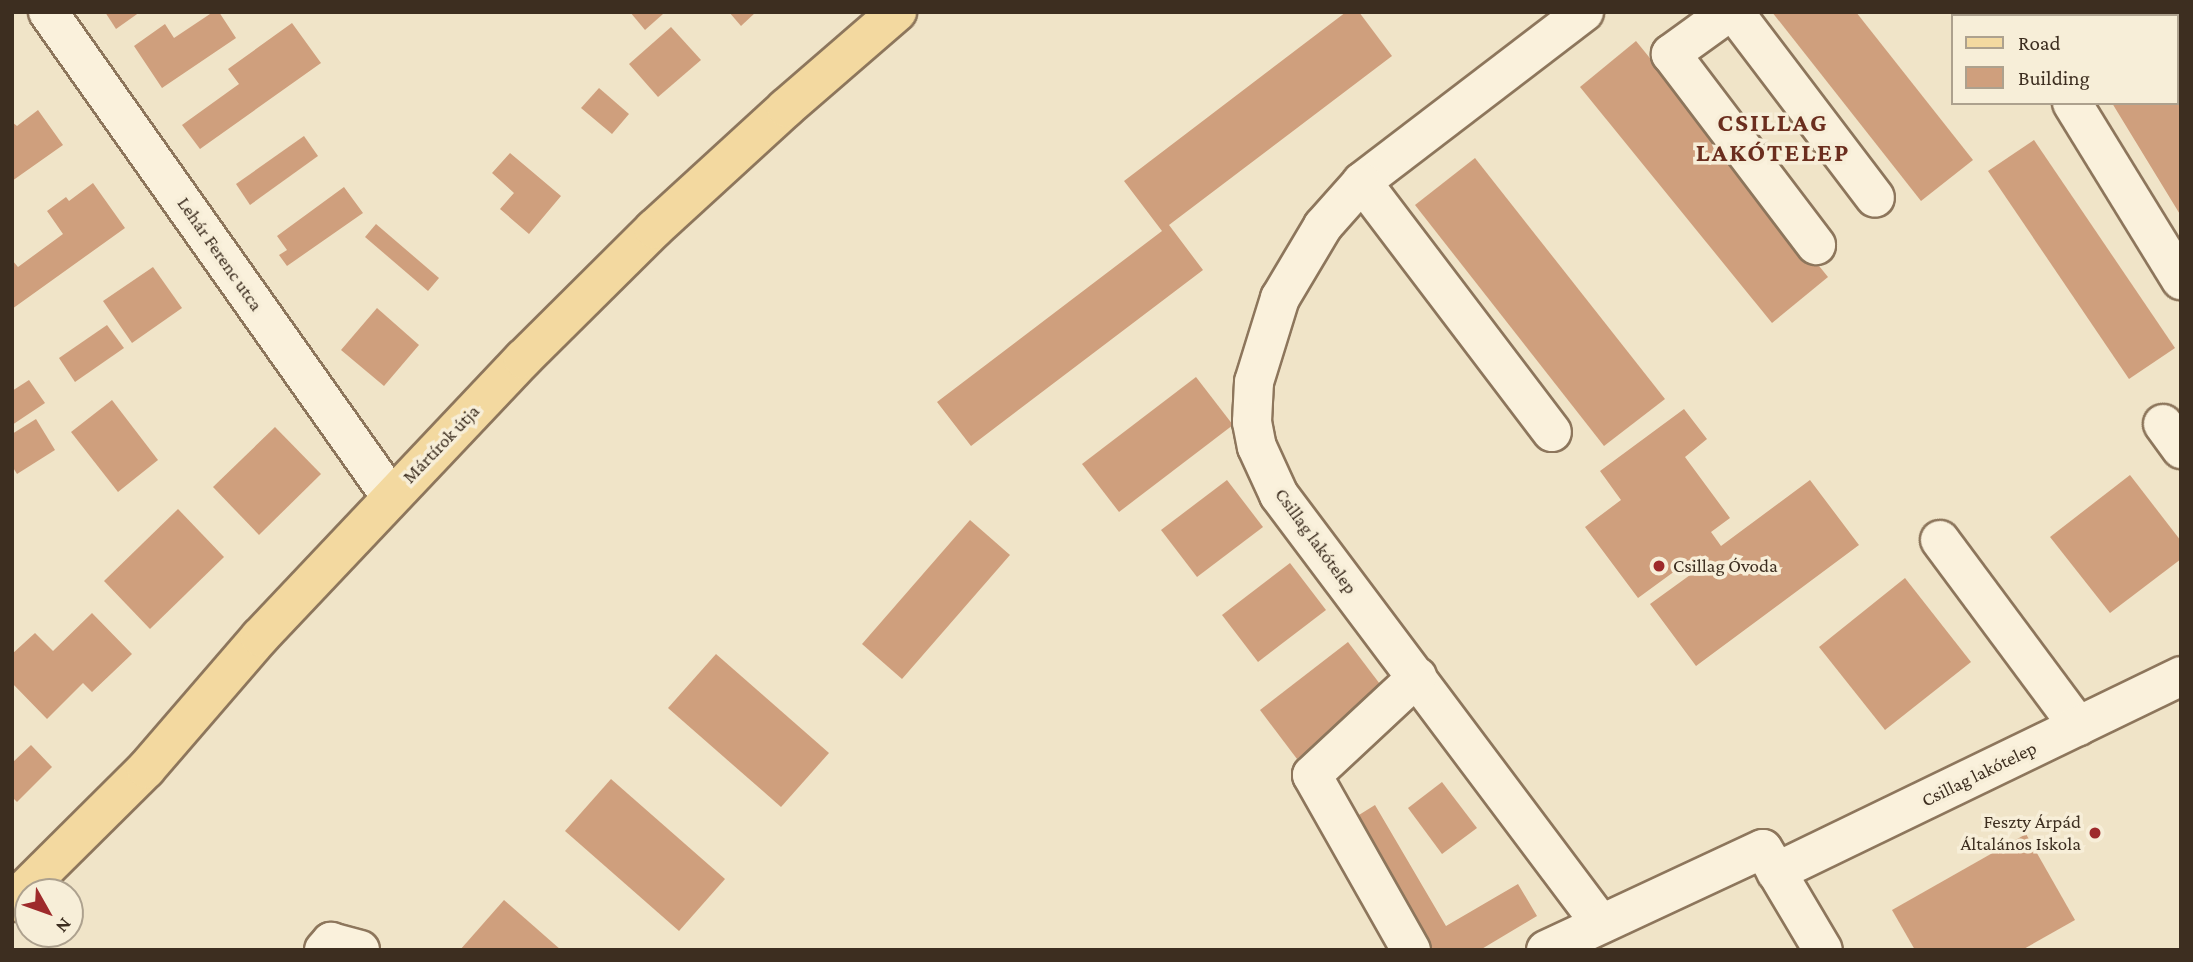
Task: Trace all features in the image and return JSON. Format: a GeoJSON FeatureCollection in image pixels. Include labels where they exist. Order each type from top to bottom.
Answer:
{"type":"FeatureCollection","features":[{"type":"Feature","properties":{"kind":"main road","name":"Mártírok útja"},"geometry":{"type":"LineString","coordinates":[[12,902],[146,769],[260,636],[523,359],[654,229],[786,108],[897,12]]}},
{"type":"Feature","properties":{"kind":"street","name":"Lehár Ferenc utca"},"geometry":{"type":"LineString","coordinates":[[48,12],[391,497]]}},
{"type":"Feature","properties":{"kind":"street","name":"Csillag lakótelep"},"geometry":{"type":"LineString","coordinates":[[1584,12],[1362,182],[1323,226],[1280,298],[1255,382],[1252,422],[1256,447],[1279,495],[1601,924]]}},
{"type":"Feature","properties":{"kind":"street"},"geometry":{"type":"LineString","coordinates":[[1816,245],[1671,54],[1716,16],[1875,198]]}},
{"type":"Feature","properties":{"kind":"street"},"geometry":{"type":"LineString","coordinates":[[2073,105],[2181,280]]}},
{"type":"Feature","properties":{"kind":"street"},"geometry":{"type":"LineString","coordinates":[[1362,182],[1552,432]]}},
{"type":"Feature","properties":{"kind":"street"},"geometry":{"type":"LineString","coordinates":[[1940,540],[2078,726]]}},
{"type":"Feature","properties":{"kind":"street","name":"Csillag lakótelep"},"geometry":{"type":"LineString","coordinates":[[1776,872],[2181,676]]}},
{"type":"Feature","properties":{"kind":"street"},"geometry":{"type":"LineString","coordinates":[[1411,950],[1312,775],[1417,677]]}},
{"type":"Feature","properties":{"kind":"street"},"geometry":{"type":"LineString","coordinates":[[1546,950],[1763,849],[1823,950]]}},
{"type":"Feature","properties":{"kind":"street"},"geometry":{"type":"LineString","coordinates":[[324,950],[331,942],[360,950]]}},
{"type":"Feature","properties":{"kind":"building"},"geometry":{"type":"Polygon","coordinates":[[[105,12],[140,12],[116,29],[105,12]]]}},
{"type":"Feature","properties":{"kind":"building"},"geometry":{"type":"Polygon","coordinates":[[[213,12],[219,12],[236,38],[162,88],[134,46],[165,24],[174,38],[213,12]]]}},
{"type":"Feature","properties":{"kind":"building"},"geometry":{"type":"Polygon","coordinates":[[[630,12],[661,12],[663,14],[645,30],[630,12]]]}},
{"type":"Feature","properties":{"kind":"building"},"geometry":{"type":"Polygon","coordinates":[[[729,12],[756,12],[741,26],[729,12]]]}},
{"type":"Feature","properties":{"kind":"building"},"geometry":{"type":"Polygon","coordinates":[[[1346,12],[1359,12],[1392,56],[1169,225],[1203,270],[971,446],[937,402],[1162,231],[1124,181],[1346,12]]]}},
{"type":"Feature","properties":{"kind":"building"},"geometry":{"type":"Polygon","coordinates":[[[1772,12],[1856,12],[1973,160],[1921,201],[1772,12]]]}},
{"type":"Feature","properties":{"kind":"building"},"geometry":{"type":"Polygon","coordinates":[[[2050,12],[2141,12],[2138,14],[2047,14],[2050,12]]]}},
{"type":"Feature","properties":{"kind":"building"},"geometry":{"type":"Polygon","coordinates":[[[292,23],[321,63],[200,149],[182,125],[239,84],[228,69],[292,23]]]}},
{"type":"Feature","properties":{"kind":"building"},"geometry":{"type":"Polygon","coordinates":[[[671,27],[701,60],[658,97],[629,64],[671,27]]]}},
{"type":"Feature","properties":{"kind":"building"},"geometry":{"type":"Polygon","coordinates":[[[2181,30],[2181,216],[2113,105],[2179,105],[2181,30]]]}},
{"type":"Feature","properties":{"kind":"building"},"geometry":{"type":"Polygon","coordinates":[[[1636,41],[1828,277],[1772,323],[1580,87],[1636,41]]]}},
{"type":"Feature","properties":{"kind":"building"},"geometry":{"type":"Polygon","coordinates":[[[599,88],[629,114],[612,134],[581,108],[599,88]]]}},
{"type":"Feature","properties":{"kind":"building"},"geometry":{"type":"Polygon","coordinates":[[[38,110],[63,145],[12,181],[12,122],[17,126],[38,110]]]}},
{"type":"Feature","properties":{"kind":"building"},"geometry":{"type":"Polygon","coordinates":[[[304,136],[318,156],[250,205],[236,184],[304,136]]]}},
{"type":"Feature","properties":{"kind":"building"},"geometry":{"type":"Polygon","coordinates":[[[2034,140],[2175,348],[2129,379],[1988,171],[2034,140]]]}},
{"type":"Feature","properties":{"kind":"building"},"geometry":{"type":"Polygon","coordinates":[[[510,153],[561,196],[529,234],[500,209],[514,193],[492,173],[510,153]]]}},
{"type":"Feature","properties":{"kind":"building"},"geometry":{"type":"Polygon","coordinates":[[[1475,158],[1665,399],[1604,446],[1415,205],[1475,158]]]}},
{"type":"Feature","properties":{"kind":"building"},"geometry":{"type":"Polygon","coordinates":[[[93,183],[125,228],[12,309],[12,260],[18,267],[63,234],[47,211],[66,197],[69,201],[93,183]]]}},
{"type":"Feature","properties":{"kind":"building"},"geometry":{"type":"Polygon","coordinates":[[[344,187],[363,213],[287,266],[279,255],[287,250],[277,236],[344,187]]]}},
{"type":"Feature","properties":{"kind":"building"},"geometry":{"type":"Polygon","coordinates":[[[376,224],[439,278],[428,291],[365,237],[376,224]]]}},
{"type":"Feature","properties":{"kind":"building"},"geometry":{"type":"Polygon","coordinates":[[[153,267],[182,308],[132,343],[103,301],[153,267]]]}},
{"type":"Feature","properties":{"kind":"building"},"geometry":{"type":"Polygon","coordinates":[[[377,308],[419,345],[384,386],[341,350],[377,308]]]}},
{"type":"Feature","properties":{"kind":"building"},"geometry":{"type":"Polygon","coordinates":[[[107,325],[124,348],[75,382],[59,358],[107,325]]]}},
{"type":"Feature","properties":{"kind":"building"},"geometry":{"type":"Polygon","coordinates":[[[1196,377],[1233,425],[1119,512],[1082,464],[1196,377]]]}},
{"type":"Feature","properties":{"kind":"building"},"geometry":{"type":"Polygon","coordinates":[[[29,380],[45,403],[12,425],[12,391],[29,380]]]}},
{"type":"Feature","properties":{"kind":"building"},"geometry":{"type":"Polygon","coordinates":[[[112,400],[158,460],[118,492],[71,432],[112,400]]]}},
{"type":"Feature","properties":{"kind":"building"},"geometry":{"type":"Polygon","coordinates":[[[1684,409],[1707,439],[1685,457],[1730,518],[1711,532],[1721,546],[1810,480],[1859,545],[1696,666],[1650,604],[1697,570],[1690,560],[1638,598],[1585,527],[1621,500],[1600,471],[1684,409]]]}},
{"type":"Feature","properties":{"kind":"building"},"geometry":{"type":"Polygon","coordinates":[[[36,419],[55,450],[17,474],[12,466],[12,434],[36,419]]]}},
{"type":"Feature","properties":{"kind":"building"},"geometry":{"type":"Polygon","coordinates":[[[275,427],[321,474],[259,535],[213,487],[275,427]]]}},
{"type":"Feature","properties":{"kind":"building"},"geometry":{"type":"Polygon","coordinates":[[[2130,475],[2181,541],[2181,559],[2110,613],[2050,537],[2130,475]]]}},
{"type":"Feature","properties":{"kind":"building"},"geometry":{"type":"Polygon","coordinates":[[[1227,480],[1263,527],[1197,577],[1161,530],[1227,480]]]}},
{"type":"Feature","properties":{"kind":"building"},"geometry":{"type":"Polygon","coordinates":[[[178,509],[224,557],[150,629],[104,581],[178,509]]]}},
{"type":"Feature","properties":{"kind":"building"},"geometry":{"type":"Polygon","coordinates":[[[970,520],[1010,555],[902,679],[862,644],[970,520]]]}},
{"type":"Feature","properties":{"kind":"building"},"geometry":{"type":"Polygon","coordinates":[[[1290,563],[1326,610],[1258,662],[1222,615],[1290,563]]]}},
{"type":"Feature","properties":{"kind":"building"},"geometry":{"type":"Polygon","coordinates":[[[1905,578],[1971,662],[1885,730],[1819,647],[1905,578]]]}},
{"type":"Feature","properties":{"kind":"building"},"geometry":{"type":"Polygon","coordinates":[[[92,613],[132,654],[92,692],[83,683],[47,719],[12,683],[12,654],[35,633],[53,651],[92,613]]]}},
{"type":"Feature","properties":{"kind":"building"},"geometry":{"type":"Polygon","coordinates":[[[1348,642],[1386,692],[1297,759],[1260,710],[1348,642]]]}},
{"type":"Feature","properties":{"kind":"building"},"geometry":{"type":"Polygon","coordinates":[[[716,654],[829,753],[781,807],[668,708],[716,654]]]}},
{"type":"Feature","properties":{"kind":"building"},"geometry":{"type":"Polygon","coordinates":[[[31,745],[52,767],[17,802],[12,797],[12,763],[31,745]]]}},
{"type":"Feature","properties":{"kind":"building"},"geometry":{"type":"Polygon","coordinates":[[[611,779],[725,879],[679,931],[565,831],[611,779]]]}},
{"type":"Feature","properties":{"kind":"building"},"geometry":{"type":"Polygon","coordinates":[[[1442,782],[1477,828],[1442,854],[1408,808],[1442,782]]]}},
{"type":"Feature","properties":{"kind":"building"},"geometry":{"type":"Polygon","coordinates":[[[1375,805],[1446,926],[1518,884],[1537,916],[1480,950],[1421,950],[1346,823],[1375,805]]]}},
{"type":"Feature","properties":{"kind":"building"},"geometry":{"type":"Polygon","coordinates":[[[2026,834],[2075,920],[2022,950],[1915,950],[1892,910],[2026,834]]]}},
{"type":"Feature","properties":{"kind":"building"},"geometry":{"type":"Polygon","coordinates":[[[504,900],[561,950],[460,950],[504,900]]]}},
{"type":"Feature","properties":{"kind":"place","name":"Csillag Óvoda"},"geometry":{"type":"Point","coordinates":[1659,566]}},
{"type":"Feature","properties":{"kind":"place","name":"Feszty Árpád Általános Iskola"},"geometry":{"type":"Point","coordinates":[2095,833]}},
{"type":"Feature","properties":{"kind":"district","name":"CSILLAG LAKÓTELEP"},"geometry":{"type":"Point","coordinates":[1773,138]}}]}
